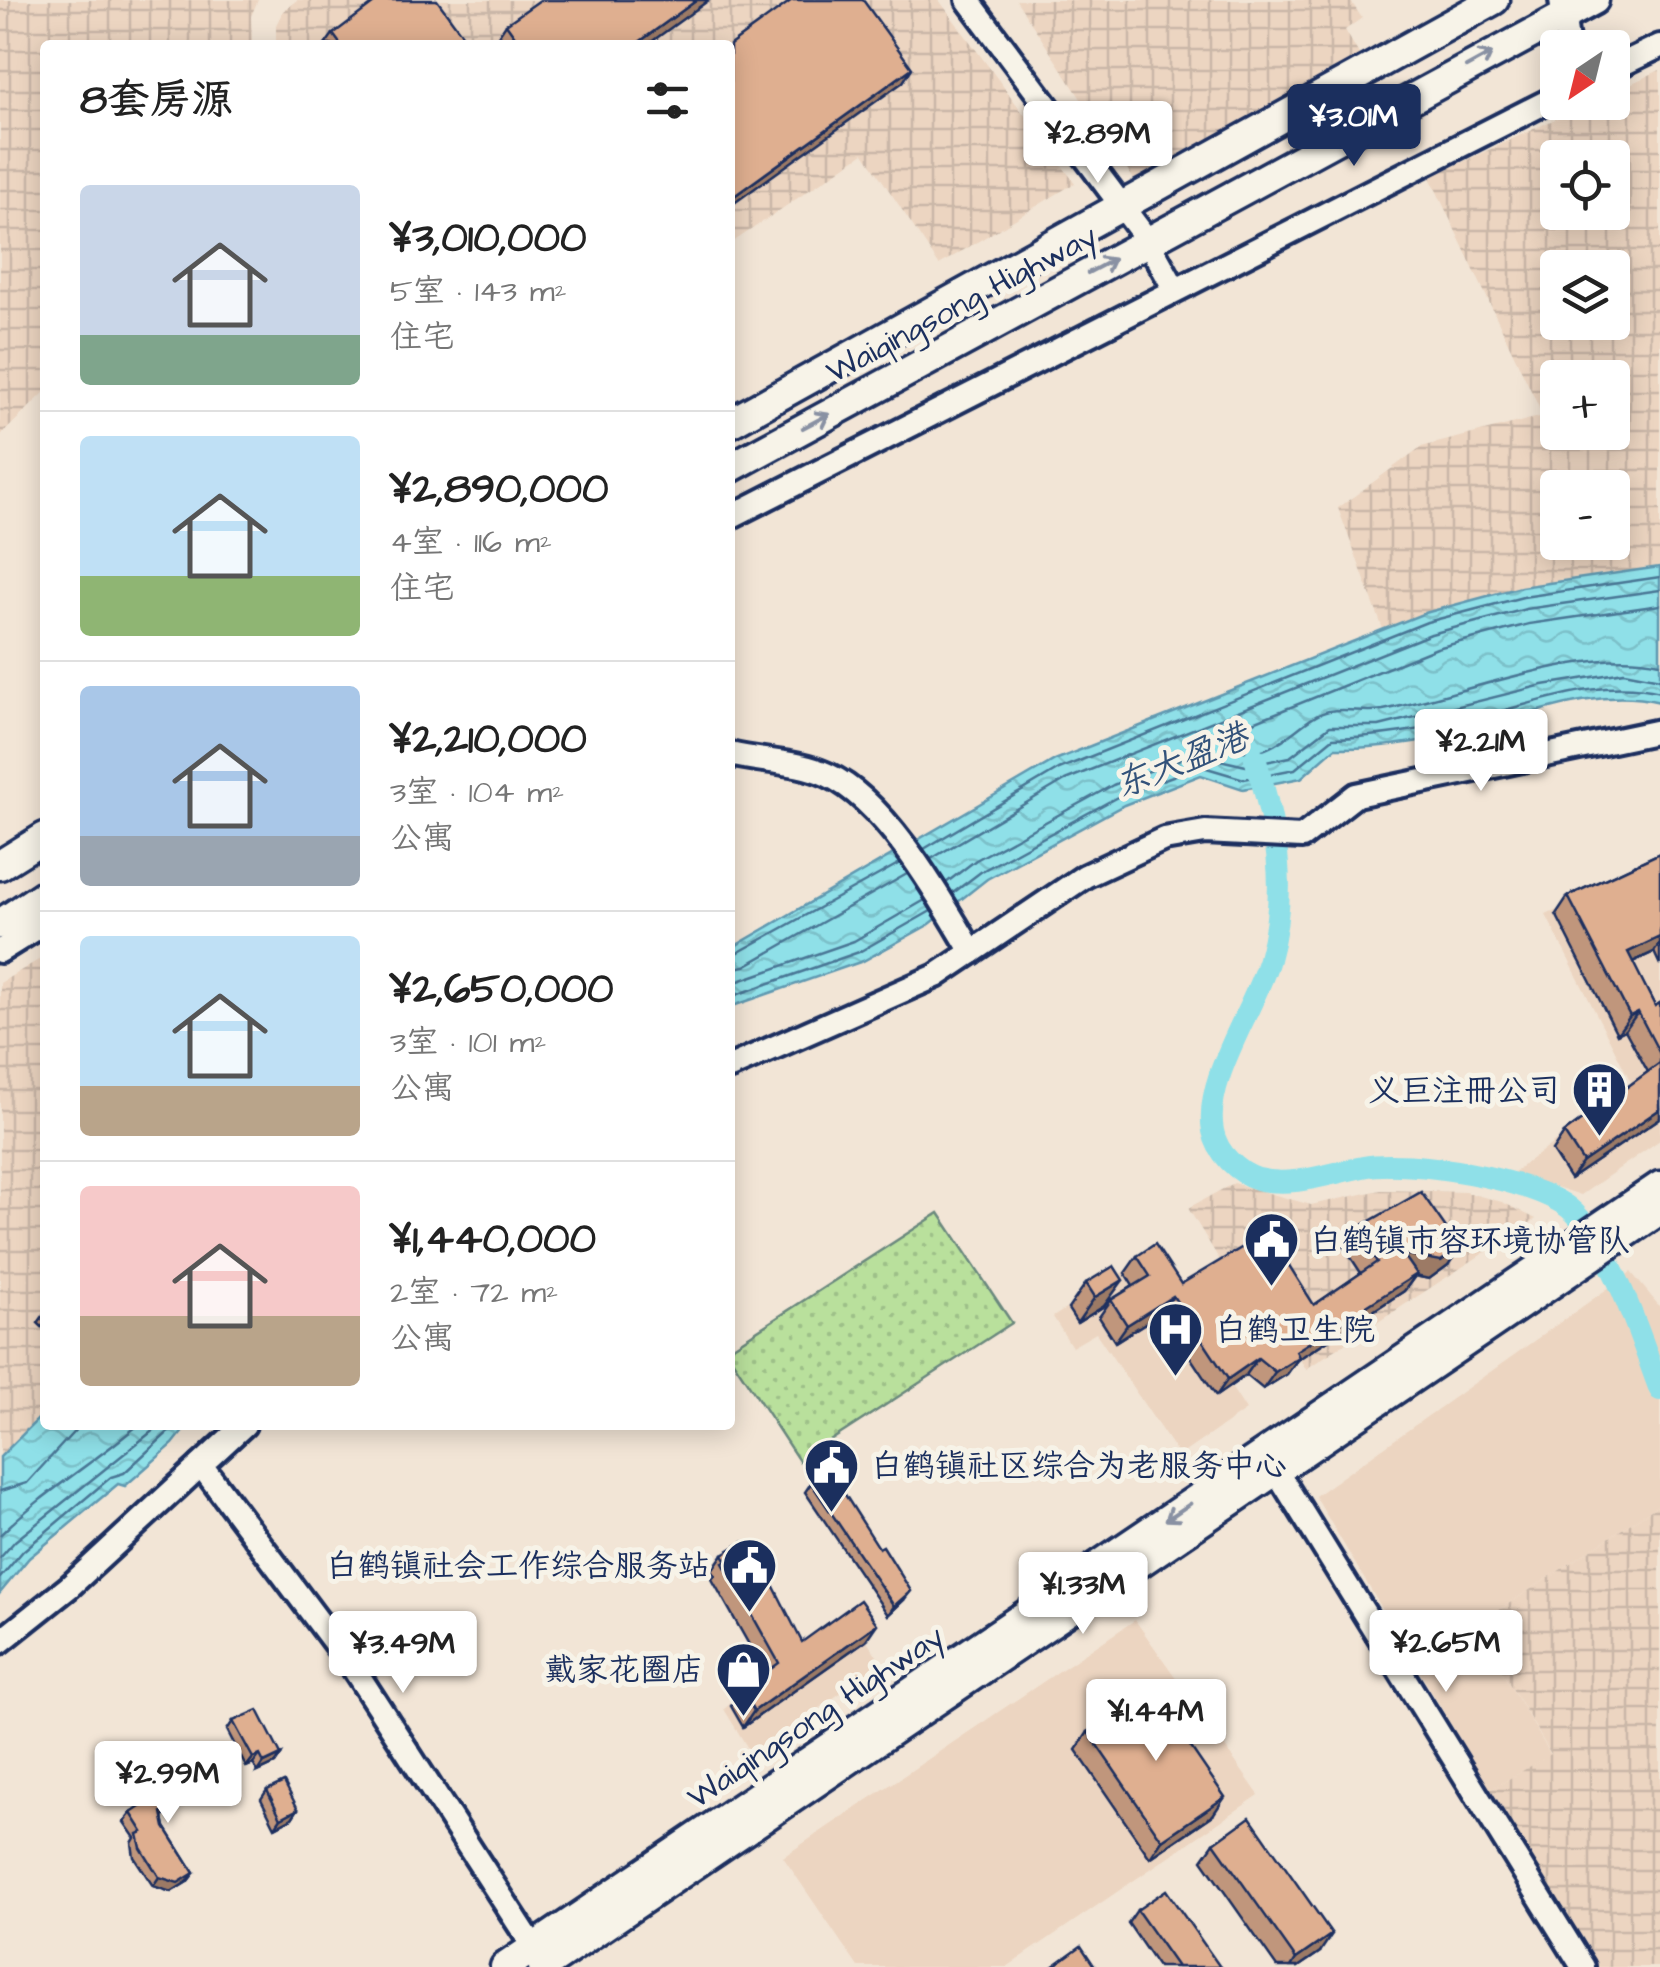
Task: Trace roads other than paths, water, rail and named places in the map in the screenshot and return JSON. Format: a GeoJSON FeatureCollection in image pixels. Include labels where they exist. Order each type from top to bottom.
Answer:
{"type":"FeatureCollection","features":[{"type":"Feature","properties":{"kind":"main road","name":"Waiqingsong Highway"},"geometry":{"type":"LineString","coordinates":[[735,420],[1494,0]]}},
{"type":"Feature","properties":{"kind":"main road","name":"Waiqingsong Highway"},"geometry":{"type":"LineString","coordinates":[[735,465],[1148,241],[1564,6],[1594,0]]}},
{"type":"Feature","properties":{"kind":"main road"},"geometry":{"type":"LineString","coordinates":[[0,865],[40,840]]}},
{"type":"Feature","properties":{"kind":"main road"},"geometry":{"type":"LineString","coordinates":[[0,924],[40,897]]}},
{"type":"Feature","properties":{"kind":"main road","name":"Waiqingsong Highway"},"geometry":{"type":"LineString","coordinates":[[505,1967],[543,1962],[1595,1242],[1660,1186]]}},
{"type":"Feature","properties":{"kind":"main road","name":"Waiqingsong Highway"},"geometry":{"type":"LineString","coordinates":[[1595,1242],[1660,1210]]}},
{"type":"Feature","properties":{"kind":"street"},"geometry":{"type":"LineString","coordinates":[[968,0],[1148,241],[1174,288]]}},
{"type":"Feature","properties":{"kind":"street"},"geometry":{"type":"LineString","coordinates":[[1630,60],[1660,46]]}},
{"type":"Feature","properties":{"kind":"street"},"geometry":{"type":"LineString","coordinates":[[735,514],[1540,105]]}},
{"type":"Feature","properties":{"kind":"street"},"geometry":{"type":"LineString","coordinates":[[735,1065],[936,976],[1086,876],[1147,846],[1205,832],[1302,837],[1356,795],[1660,731]]}},
{"type":"Feature","properties":{"kind":"street"},"geometry":{"type":"LineString","coordinates":[[735,755],[830,776],[894,835],[972,952]]}},
{"type":"Feature","properties":{"kind":"street"},"geometry":{"type":"LineString","coordinates":[[0,951],[40,926]]}},
{"type":"Feature","properties":{"kind":"street"},"geometry":{"type":"LineString","coordinates":[[0,1642],[69,1587],[239,1430]]}},
{"type":"Feature","properties":{"kind":"street"},"geometry":{"type":"LineString","coordinates":[[1271,1461],[1582,1967]]}},
{"type":"Feature","properties":{"kind":"street"},"geometry":{"type":"LineString","coordinates":[[201,1466],[354,1669],[543,1962]]}},
{"type":"Feature","properties":{"kind":"water","name":"东大盈港"},"geometry":{"type":"Polygon","coordinates":[[[1660,567],[1660,702],[1594,699],[1431,739],[1335,748],[1301,778],[1243,789],[1201,775],[1124,805],[987,879],[930,924],[863,961],[735,1005],[735,946],[1055,760],[1425,613],[1521,587],[1660,567]]]}},
{"type":"Feature","properties":{"kind":"water"},"geometry":{"type":"Polygon","coordinates":[[[40,1417],[40,1430],[184,1430],[125,1486],[118,1484],[29,1558],[0,1593],[0,1457],[40,1417]]]}},
{"type":"Feature","properties":{"kind":"waterway","name":"东大盈港"},"geometry":{"type":"LineString","coordinates":[[1255,758],[1274,833],[1278,907],[1269,959],[1216,1089],[1213,1131],[1219,1147],[1243,1172],[1271,1181],[1297,1181],[1363,1167],[1410,1166],[1470,1173],[1552,1198],[1569,1208],[1599,1244],[1623,1293],[1660,1390]]}},
{"type":"Feature","properties":{"kind":"place","name":"义巨注册公司"},"geometry":{"type":"Point","coordinates":[1599,1139]}},
{"type":"Feature","properties":{"kind":"place","name":"白鹤镇市容环境协管队"},"geometry":{"type":"Point","coordinates":[1271,1289]}},
{"type":"Feature","properties":{"kind":"place","name":"白鹤卫生院"},"geometry":{"type":"Point","coordinates":[1176,1378]}},
{"type":"Feature","properties":{"kind":"place","name":"白鹤镇社区综合为老服务中心"},"geometry":{"type":"Point","coordinates":[832,1514]}},
{"type":"Feature","properties":{"kind":"place","name":"白鹤镇社会工作综合服务站"},"geometry":{"type":"Point","coordinates":[749,1614]}},
{"type":"Feature","properties":{"kind":"place","name":"戴家花圈店"},"geometry":{"type":"Point","coordinates":[743,1718]}}]}
